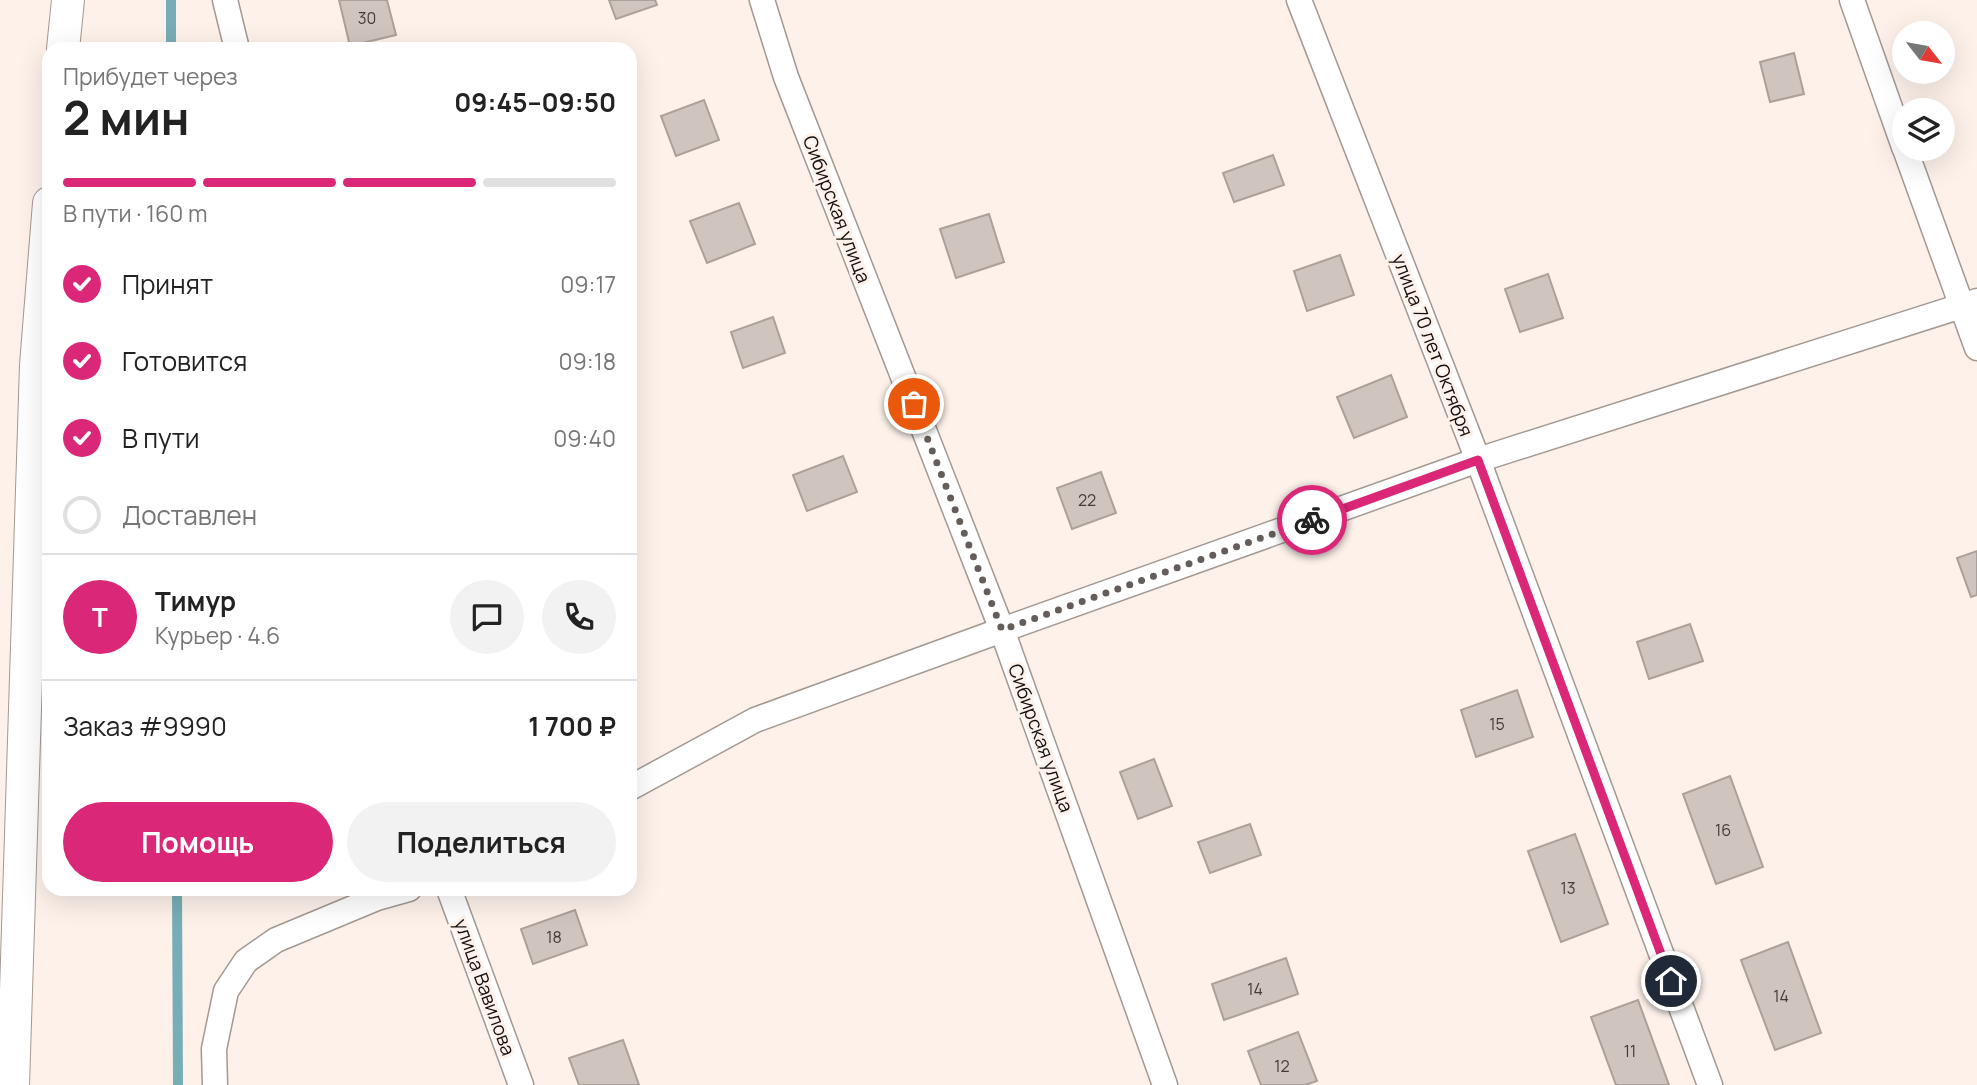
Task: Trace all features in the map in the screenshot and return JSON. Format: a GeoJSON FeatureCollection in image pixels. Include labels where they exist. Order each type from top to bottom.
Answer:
{"type":"FeatureCollection","features":[{"type":"Feature","properties":{"kind":"street"},"geometry":{"type":"LineString","coordinates":[[64,42],[68,0]]}},
{"type":"Feature","properties":{"kind":"street"},"geometry":{"type":"LineString","coordinates":[[225,0],[235,42]]}},
{"type":"Feature","properties":{"kind":"street","name":"Сибирская улица"},"geometry":{"type":"LineString","coordinates":[[762,0],[786,77],[1002,630],[1166,1085]]}},
{"type":"Feature","properties":{"kind":"street","name":"улица 70 лет Октября"},"geometry":{"type":"LineString","coordinates":[[1299,0],[1478,460],[1710,1085]]}},
{"type":"Feature","properties":{"kind":"street"},"geometry":{"type":"LineString","coordinates":[[1852,0],[1892,114]]}},
{"type":"Feature","properties":{"kind":"street"},"geometry":{"type":"LineString","coordinates":[[1909,161],[1969,304],[1977,348]]}},
{"type":"Feature","properties":{"kind":"street"},"geometry":{"type":"LineString","coordinates":[[13,1085],[36,365],[42,290]]}},
{"type":"Feature","properties":{"kind":"street"},"geometry":{"type":"LineString","coordinates":[[637,784],[755,720],[1002,630],[1478,460],[1969,304]]}},
{"type":"Feature","properties":{"kind":"street"},"geometry":{"type":"LineString","coordinates":[[215,1085],[215,1049],[226,991],[246,961],[276,940],[384,896]]}},
{"type":"Feature","properties":{"kind":"street","name":"улица Вавилова"},"geometry":{"type":"LineString","coordinates":[[452,896],[521,1085]]}},
{"type":"Feature","properties":{"kind":"building"},"geometry":{"type":"Polygon","coordinates":[[[339,0],[387,0],[396,35],[367,42],[349,42],[339,0]]]}},
{"type":"Feature","properties":{"kind":"building"},"geometry":{"type":"Polygon","coordinates":[[[609,0],[655,0],[657,5],[616,19],[609,0]]]}},
{"type":"Feature","properties":{"kind":"building"},"geometry":{"type":"Polygon","coordinates":[[[1794,53],[1804,94],[1770,102],[1760,62],[1794,53]]]}},
{"type":"Feature","properties":{"kind":"building"},"geometry":{"type":"Polygon","coordinates":[[[704,100],[719,140],[676,156],[661,116],[704,100]]]}},
{"type":"Feature","properties":{"kind":"building"},"geometry":{"type":"Polygon","coordinates":[[[1273,155],[1284,185],[1234,202],[1223,173],[1273,155]]]}},
{"type":"Feature","properties":{"kind":"building"},"geometry":{"type":"Polygon","coordinates":[[[739,203],[755,244],[707,263],[690,221],[739,203]]]}},
{"type":"Feature","properties":{"kind":"building"},"geometry":{"type":"Polygon","coordinates":[[[989,214],[1004,262],[956,278],[940,229],[989,214]]]}},
{"type":"Feature","properties":{"kind":"building"},"geometry":{"type":"Polygon","coordinates":[[[1340,255],[1354,295],[1307,311],[1294,271],[1340,255]]]}},
{"type":"Feature","properties":{"kind":"building"},"geometry":{"type":"Polygon","coordinates":[[[1548,274],[1563,318],[1520,332],[1505,289],[1548,274]]]}},
{"type":"Feature","properties":{"kind":"building"},"geometry":{"type":"Polygon","coordinates":[[[773,317],[785,353],[743,368],[731,332],[773,317]]]}},
{"type":"Feature","properties":{"kind":"building"},"geometry":{"type":"Polygon","coordinates":[[[1391,375],[1407,417],[1354,438],[1337,397],[1391,375]]]}},
{"type":"Feature","properties":{"kind":"building"},"geometry":{"type":"Polygon","coordinates":[[[843,456],[857,492],[807,511],[793,475],[843,456]]]}},
{"type":"Feature","properties":{"kind":"building"},"geometry":{"type":"Polygon","coordinates":[[[1101,472],[1116,513],[1072,529],[1057,488],[1101,472]]]}},
{"type":"Feature","properties":{"kind":"building"},"geometry":{"type":"Polygon","coordinates":[[[1977,551],[1977,595],[1971,597],[1957,558],[1977,551]]]}},
{"type":"Feature","properties":{"kind":"building"},"geometry":{"type":"Polygon","coordinates":[[[1690,624],[1703,661],[1649,679],[1637,642],[1690,624]]]}},
{"type":"Feature","properties":{"kind":"building"},"geometry":{"type":"Polygon","coordinates":[[[1517,690],[1533,737],[1476,757],[1461,710],[1517,690]]]}},
{"type":"Feature","properties":{"kind":"building"},"geometry":{"type":"Polygon","coordinates":[[[1154,759],[1172,806],[1138,819],[1120,772],[1154,759]]]}},
{"type":"Feature","properties":{"kind":"building"},"geometry":{"type":"Polygon","coordinates":[[[1730,776],[1763,867],[1716,884],[1683,794],[1730,776]]]}},
{"type":"Feature","properties":{"kind":"building"},"geometry":{"type":"Polygon","coordinates":[[[1250,824],[1261,855],[1210,873],[1198,842],[1250,824]]]}},
{"type":"Feature","properties":{"kind":"building"},"geometry":{"type":"Polygon","coordinates":[[[1575,834],[1608,924],[1561,942],[1528,851],[1575,834]]]}},
{"type":"Feature","properties":{"kind":"building"},"geometry":{"type":"Polygon","coordinates":[[[575,910],[587,945],[533,964],[521,929],[575,910]]]}},
{"type":"Feature","properties":{"kind":"building"},"geometry":{"type":"Polygon","coordinates":[[[1788,942],[1821,1033],[1775,1050],[1741,960],[1788,942]]]}},
{"type":"Feature","properties":{"kind":"building"},"geometry":{"type":"Polygon","coordinates":[[[1286,958],[1298,994],[1224,1020],[1212,984],[1286,958]]]}},
{"type":"Feature","properties":{"kind":"building"},"geometry":{"type":"Polygon","coordinates":[[[1638,1000],[1669,1085],[1616,1085],[1591,1017],[1638,1000]]]}},
{"type":"Feature","properties":{"kind":"building"},"geometry":{"type":"Polygon","coordinates":[[[1298,1032],[1317,1081],[1305,1085],[1261,1085],[1248,1051],[1298,1032]]]}},
{"type":"Feature","properties":{"kind":"building"},"geometry":{"type":"Polygon","coordinates":[[[623,1040],[639,1085],[579,1085],[569,1058],[623,1040]]]}},
{"type":"Feature","properties":{"kind":"waterway"},"geometry":{"type":"LineString","coordinates":[[171,0],[171,42]]}},
{"type":"Feature","properties":{"kind":"waterway"},"geometry":{"type":"LineString","coordinates":[[177,896],[178,1085]]}},
{"type":"Feature","properties":{"kind":"way so far"},"geometry":{"type":"LineString","coordinates":[[914,404],[1002,630],[1312,520]]}},
{"type":"Feature","properties":{"kind":"route"},"geometry":{"type":"LineString","coordinates":[[1312,520],[1478,460],[1671,981]]}}]}
